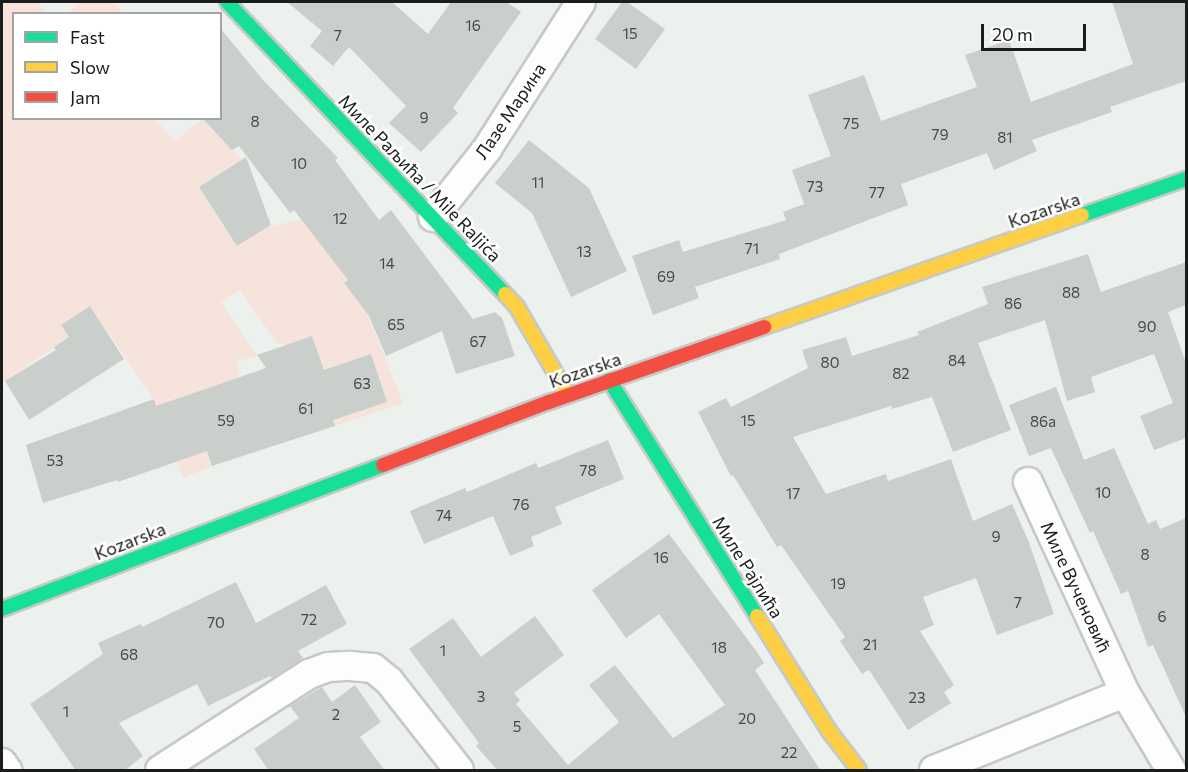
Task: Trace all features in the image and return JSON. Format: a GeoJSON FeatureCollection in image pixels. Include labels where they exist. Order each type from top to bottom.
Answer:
{"type":"FeatureCollection","features":[{"type":"Feature","properties":{"kind":"street","name":"Миле Раљића / Mile Raljića"},"geometry":{"type":"LineString","coordinates":[[226,2],[518,307],[568,395]]}},
{"type":"Feature","properties":{"kind":"street","name":"Лазе Марина"},"geometry":{"type":"LineString","coordinates":[[433,217],[487,149],[581,2]]}},
{"type":"Feature","properties":{"kind":"street","name":"Kozarska"},"geometry":{"type":"LineString","coordinates":[[2,609],[609,380],[1186,179]]}},
{"type":"Feature","properties":{"kind":"street","name":"Миле Рајлића"},"geometry":{"type":"LineString","coordinates":[[609,380],[830,731],[859,771]]}},
{"type":"Feature","properties":{"kind":"street","name":"Миле Вученовић"},"geometry":{"type":"LineString","coordinates":[[1028,482],[1125,693],[1171,771]]}},
{"type":"Feature","properties":{"kind":"street"},"geometry":{"type":"LineString","coordinates":[[160,771],[309,674],[328,667],[350,666],[373,668],[389,681],[459,771]]}},
{"type":"Feature","properties":{"kind":"street"},"geometry":{"type":"LineString","coordinates":[[934,771],[1125,693]]}},
{"type":"Feature","properties":{"kind":"street"},"geometry":{"type":"LineString","coordinates":[[2,763],[7,771]]}},
{"type":"Feature","properties":{"kind":"shaded area"},"geometry":{"type":"Polygon","coordinates":[[[2,2],[37,2],[47,12],[12,12],[12,120],[156,120],[175,141],[203,120],[247,164],[235,163],[199,187],[237,246],[266,228],[301,219],[360,271],[344,283],[367,313],[403,403],[335,426],[318,378],[324,369],[312,336],[287,345],[277,343],[240,290],[221,303],[258,356],[237,361],[240,377],[188,395],[212,466],[183,478],[154,399],[90,306],[62,324],[69,337],[2,383],[2,2]]]}},
{"type":"Feature","properties":{"kind":"shaded area"},"geometry":{"type":"Polygon","coordinates":[[[81,2],[113,2],[123,12],[68,12],[81,2]]]}},
{"type":"Feature","properties":{"kind":"building"},"geometry":{"type":"Polygon","coordinates":[[[287,2],[392,2],[428,34],[451,2],[506,2],[521,12],[453,108],[458,113],[421,152],[389,123],[406,106],[349,47],[333,66],[310,46],[322,31],[287,2]]]}},
{"type":"Feature","properties":{"kind":"building"},"geometry":{"type":"Polygon","coordinates":[[[622,2],[627,2],[665,29],[636,69],[595,39],[622,2]]]}},
{"type":"Feature","properties":{"kind":"building"},"geometry":{"type":"Polygon","coordinates":[[[1112,2],[1186,2],[1186,81],[1110,107],[1112,112],[1032,140],[1037,151],[994,170],[987,153],[901,184],[908,205],[779,254],[780,259],[695,287],[699,298],[653,315],[632,256],[679,240],[683,252],[786,220],[783,212],[804,204],[792,170],[831,156],[808,95],[864,75],[881,121],[977,87],[965,55],[1009,40],[1031,102],[1133,64],[1112,2]]]}},
{"type":"Feature","properties":{"kind":"building"},"geometry":{"type":"Polygon","coordinates":[[[222,30],[263,80],[338,158],[335,160],[379,220],[391,210],[473,319],[495,312],[502,318],[515,356],[456,374],[442,331],[386,356],[369,316],[344,283],[348,280],[294,210],[290,213],[239,146],[232,150],[204,120],[222,120],[222,30]]]}},
{"type":"Feature","properties":{"kind":"building"},"geometry":{"type":"Polygon","coordinates":[[[529,140],[589,188],[627,271],[571,297],[532,213],[495,183],[529,140]]]}},
{"type":"Feature","properties":{"kind":"building"},"geometry":{"type":"Polygon","coordinates":[[[246,157],[271,225],[237,246],[199,187],[246,157]]]}},
{"type":"Feature","properties":{"kind":"building"},"geometry":{"type":"Polygon","coordinates":[[[1088,254],[1101,292],[1186,262],[1186,305],[1168,312],[1186,363],[1186,438],[1154,450],[1140,416],[1173,403],[1154,354],[1091,377],[1095,392],[1067,401],[1045,320],[978,343],[1011,430],[953,452],[932,397],[892,409],[891,406],[793,437],[826,494],[886,474],[888,481],[951,459],[973,521],[1012,504],[1028,540],[1054,614],[997,635],[976,578],[923,597],[934,625],[920,631],[954,685],[944,692],[951,703],[908,730],[869,670],[862,674],[840,641],[845,637],[781,545],[777,547],[733,475],[731,476],[698,412],[726,398],[731,407],[808,368],[802,350],[846,337],[852,356],[919,335],[917,332],[988,304],[982,287],[1088,254]]]}},
{"type":"Feature","properties":{"kind":"building"},"geometry":{"type":"Polygon","coordinates":[[[90,306],[124,359],[29,420],[5,381],[56,350],[54,347],[69,337],[61,325],[90,306]]]}},
{"type":"Feature","properties":{"kind":"building"},"geometry":{"type":"Polygon","coordinates":[[[312,336],[324,370],[371,354],[387,402],[333,420],[335,426],[212,466],[207,451],[118,482],[117,480],[43,503],[26,445],[154,399],[156,406],[266,368],[257,355],[312,336]]]}},
{"type":"Feature","properties":{"kind":"building"},"geometry":{"type":"Polygon","coordinates":[[[1056,387],[1084,460],[1114,448],[1148,524],[1156,520],[1160,529],[1186,518],[1186,717],[1153,645],[1148,647],[1128,591],[1121,594],[1093,531],[1090,533],[1051,448],[1029,456],[1009,405],[1056,387]]]}},
{"type":"Feature","properties":{"kind":"building"},"geometry":{"type":"Polygon","coordinates":[[[608,440],[624,479],[555,507],[562,524],[531,537],[534,546],[510,556],[493,516],[424,544],[410,511],[465,488],[467,492],[536,463],[538,468],[608,440]]]}},
{"type":"Feature","properties":{"kind":"building"},"geometry":{"type":"Polygon","coordinates":[[[669,534],[757,652],[764,663],[755,670],[821,771],[498,771],[476,746],[479,743],[409,649],[453,618],[481,657],[535,616],[564,655],[514,693],[520,700],[516,704],[568,765],[619,722],[589,685],[615,665],[673,738],[725,705],[659,614],[626,638],[592,590],[669,534]]]}},
{"type":"Feature","properties":{"kind":"building"},"geometry":{"type":"Polygon","coordinates":[[[236,582],[256,623],[326,585],[347,624],[298,651],[303,658],[272,678],[270,676],[208,706],[197,684],[119,723],[143,756],[124,771],[76,771],[30,704],[103,654],[98,643],[141,624],[142,627],[236,582]]]}},
{"type":"Feature","properties":{"kind":"building"},"geometry":{"type":"Polygon","coordinates":[[[355,685],[381,722],[360,737],[385,771],[269,771],[254,749],[299,718],[290,706],[322,687],[332,702],[355,685]]]}},
{"type":"Feature","properties":{"kind":"traffic: fast"},"geometry":{"type":"LineString","coordinates":[[227,2],[505,294]]}},
{"type":"Feature","properties":{"kind":"traffic: fast"},"geometry":{"type":"LineString","coordinates":[[1082,215],[1186,179]]}},
{"type":"Feature","properties":{"kind":"traffic: fast"},"geometry":{"type":"LineString","coordinates":[[609,380],[757,616]]}},
{"type":"Feature","properties":{"kind":"traffic: fast"},"geometry":{"type":"LineString","coordinates":[[2,609],[383,465]]}},
{"type":"Feature","properties":{"kind":"traffic: slow"},"geometry":{"type":"LineString","coordinates":[[764,327],[1082,215]]}},
{"type":"Feature","properties":{"kind":"traffic: slow"},"geometry":{"type":"LineString","coordinates":[[505,294],[517,307],[568,395]]}},
{"type":"Feature","properties":{"kind":"traffic: slow"},"geometry":{"type":"LineString","coordinates":[[757,616],[829,731],[859,770]]}},
{"type":"Feature","properties":{"kind":"traffic: jam"},"geometry":{"type":"LineString","coordinates":[[383,465],[549,402],[764,327]]}}]}
